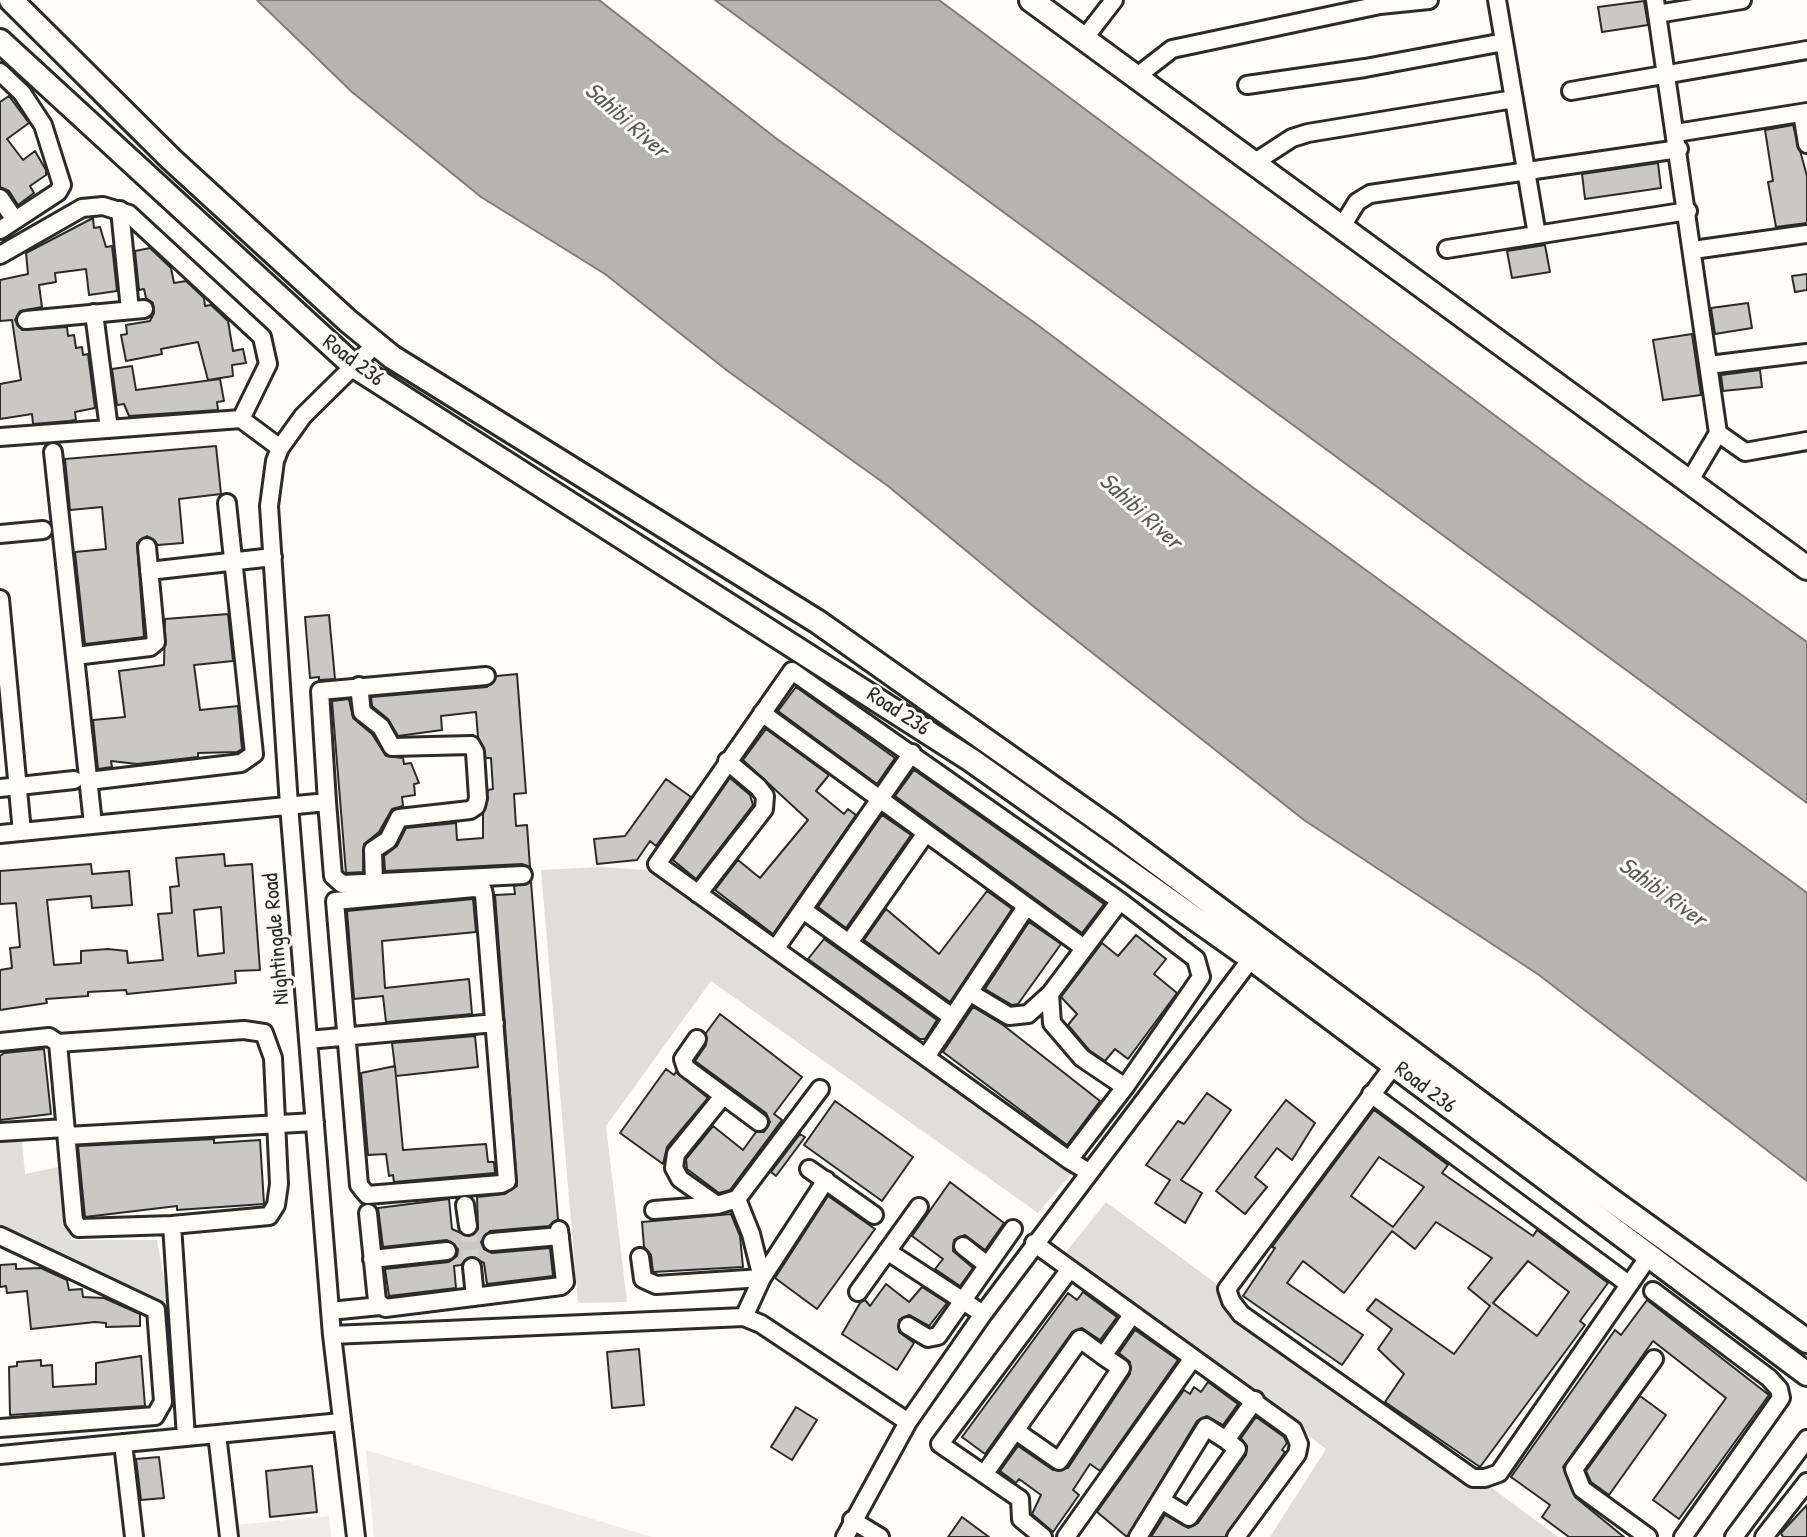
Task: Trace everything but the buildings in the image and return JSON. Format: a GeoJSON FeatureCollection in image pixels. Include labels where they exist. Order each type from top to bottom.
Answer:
{"type":"FeatureCollection","features":[{"type":"Feature","properties":{"kind":"street"},"geometry":{"type":"LineString","coordinates":[[11,0],[171,159],[376,344],[431,383],[818,622],[1258,950],[1807,1341]]}},
{"type":"Feature","properties":{"kind":"street"},"geometry":{"type":"LineString","coordinates":[[1031,0],[1807,568]]}},
{"type":"Feature","properties":{"kind":"street"},"geometry":{"type":"LineString","coordinates":[[1083,40],[1114,0]]}},
{"type":"Feature","properties":{"kind":"street"},"geometry":{"type":"LineString","coordinates":[[1136,77],[1172,49],[1362,4],[1429,0]]}},
{"type":"Feature","properties":{"kind":"street"},"geometry":{"type":"LineString","coordinates":[[1497,0],[1537,235]]}},
{"type":"Feature","properties":{"kind":"street"},"geometry":{"type":"LineString","coordinates":[[1689,482],[1718,433],[1678,141],[1656,7],[1742,0]]}},
{"type":"Feature","properties":{"kind":"street","name":"Road 236"},"geometry":{"type":"LineString","coordinates":[[0,41],[354,366],[925,729],[1258,950],[1394,1065],[1807,1374]]}},
{"type":"Feature","properties":{"kind":"street"},"geometry":{"type":"LineString","coordinates":[[1247,85],[1365,68],[1504,42]]}},
{"type":"Feature","properties":{"kind":"street"},"geometry":{"type":"LineString","coordinates":[[1571,91],[1667,77],[1807,50]]}},
{"type":"Feature","properties":{"kind":"street"},"geometry":{"type":"LineString","coordinates":[[0,72],[22,93],[43,125],[62,185],[58,192],[0,230]]}},
{"type":"Feature","properties":{"kind":"street"},"geometry":{"type":"LineString","coordinates":[[1252,164],[1292,138],[1308,133],[1514,99]]}},
{"type":"Feature","properties":{"kind":"street"},"geometry":{"type":"LineString","coordinates":[[1341,228],[1357,202],[1370,194],[1526,171],[1805,112],[1807,144]]}},
{"type":"Feature","properties":{"kind":"street"},"geometry":{"type":"LineString","coordinates":[[0,198],[15,220]]}},
{"type":"Feature","properties":{"kind":"street"},"geometry":{"type":"LineString","coordinates":[[0,255],[72,212],[92,207],[120,210],[139,222],[262,337],[268,364],[241,419]]}},
{"type":"Feature","properties":{"kind":"street"},"geometry":{"type":"LineString","coordinates":[[26,320],[137,309],[120,210]]}},
{"type":"Feature","properties":{"kind":"street"},"geometry":{"type":"LineString","coordinates":[[1447,249],[1688,211]]}},
{"type":"Feature","properties":{"kind":"street"},"geometry":{"type":"LineString","coordinates":[[1693,250],[1807,234]]}},
{"type":"Feature","properties":{"kind":"street"},"geometry":{"type":"LineString","coordinates":[[94,313],[109,429]]}},
{"type":"Feature","properties":{"kind":"street","name":"Nightingale Road"},"geometry":{"type":"LineString","coordinates":[[356,1537],[332,1335],[289,805],[269,506],[275,461],[280,448],[303,416],[376,344]]}},
{"type":"Feature","properties":{"kind":"street"},"geometry":{"type":"LineString","coordinates":[[1709,365],[1807,353]]}},
{"type":"Feature","properties":{"kind":"street"},"geometry":{"type":"LineString","coordinates":[[0,437],[241,419],[280,448]]}},
{"type":"Feature","properties":{"kind":"street"},"geometry":{"type":"LineString","coordinates":[[1718,433],[1745,452],[1807,441]]}},
{"type":"Feature","properties":{"kind":"street"},"geometry":{"type":"LineString","coordinates":[[53,452],[75,656],[81,780],[93,824]]}},
{"type":"Feature","properties":{"kind":"street"},"geometry":{"type":"LineString","coordinates":[[0,788],[241,763],[254,754],[227,503]]}},
{"type":"Feature","properties":{"kind":"street"},"geometry":{"type":"LineString","coordinates":[[0,534],[43,530]]}},
{"type":"Feature","properties":{"kind":"street"},"geometry":{"type":"LineString","coordinates":[[75,656],[150,647],[156,642],[147,547]]}},
{"type":"Feature","properties":{"kind":"street"},"geometry":{"type":"LineString","coordinates":[[149,571],[273,557]]}},
{"type":"Feature","properties":{"kind":"street"},"geometry":{"type":"LineString","coordinates":[[0,599],[22,832]]}},
{"type":"Feature","properties":{"kind":"street"},"geometry":{"type":"LineString","coordinates":[[1069,1160],[1125,1087],[1201,977],[1196,959],[1120,901],[792,671],[656,862],[1069,1160],[1087,1171]]}},
{"type":"Feature","properties":{"kind":"street"},"geometry":{"type":"LineString","coordinates":[[486,676],[320,691],[327,802],[337,881],[342,884],[374,883],[523,875]]}},
{"type":"Feature","properties":{"kind":"street"},"geometry":{"type":"LineString","coordinates":[[359,686],[363,715],[378,724],[392,747],[471,745],[475,752],[476,806],[470,810],[399,818],[388,840],[373,850],[374,883]]}},
{"type":"Feature","properties":{"kind":"street"},"geometry":{"type":"LineString","coordinates":[[762,713],[1084,948]]}},
{"type":"Feature","properties":{"kind":"street"},"geometry":{"type":"LineString","coordinates":[[776,948],[912,753]]}},
{"type":"Feature","properties":{"kind":"street"},"geometry":{"type":"LineString","coordinates":[[698,894],[764,809],[765,796],[727,761]]}},
{"type":"Feature","properties":{"kind":"street"},"geometry":{"type":"LineString","coordinates":[[0,834],[327,802]]}},
{"type":"Feature","properties":{"kind":"street"},"geometry":{"type":"LineString","coordinates":[[849,943],[926,833]]}},
{"type":"Feature","properties":{"kind":"street"},"geometry":{"type":"LineString","coordinates":[[483,890],[495,1023],[508,1177],[501,1184],[367,1195],[360,1190],[334,905],[342,898],[483,890]]}},
{"type":"Feature","properties":{"kind":"street"},"geometry":{"type":"LineString","coordinates":[[969,992],[1009,1016],[1028,1014],[1050,994],[1120,901]]}},
{"type":"Feature","properties":{"kind":"street"},"geometry":{"type":"LineString","coordinates":[[926,1057],[1026,907]]}},
{"type":"Feature","properties":{"kind":"street"},"geometry":{"type":"LineString","coordinates":[[803,910],[952,1017]]}},
{"type":"Feature","properties":{"kind":"street"},"geometry":{"type":"LineString","coordinates":[[845,1537],[908,1422],[983,1314],[1087,1171],[1258,950]]}},
{"type":"Feature","properties":{"kind":"street"},"geometry":{"type":"LineString","coordinates":[[1050,994],[1052,1023],[1082,1058],[1125,1087]]}},
{"type":"Feature","properties":{"kind":"street"},"geometry":{"type":"LineString","coordinates":[[308,1040],[495,1023]]}},
{"type":"Feature","properties":{"kind":"street"},"geometry":{"type":"LineString","coordinates":[[0,1042],[49,1037],[58,1043],[244,1030],[264,1033],[273,1058],[279,1184],[276,1205],[269,1216],[172,1225],[79,1228],[74,1221],[58,1043]]}},
{"type":"Feature","properties":{"kind":"street"},"geometry":{"type":"LineString","coordinates":[[697,1039],[683,1059],[686,1068],[759,1122]]}},
{"type":"Feature","properties":{"kind":"street"},"geometry":{"type":"LineString","coordinates":[[1394,1065],[1227,1289],[1241,1314],[1473,1478],[1485,1478],[1499,1473],[1627,1283],[1649,1256]]}},
{"type":"Feature","properties":{"kind":"street"},"geometry":{"type":"LineString","coordinates":[[654,1210],[717,1205],[737,1199],[820,1089]]}},
{"type":"Feature","properties":{"kind":"street"},"geometry":{"type":"LineString","coordinates":[[1371,1094],[1627,1283]]}},
{"type":"Feature","properties":{"kind":"street"},"geometry":{"type":"LineString","coordinates":[[717,1205],[680,1179],[674,1168],[676,1154],[723,1096]]}},
{"type":"Feature","properties":{"kind":"street"},"geometry":{"type":"LineString","coordinates":[[0,1132],[315,1122]]}},
{"type":"Feature","properties":{"kind":"street"},"geometry":{"type":"LineString","coordinates":[[809,1169],[874,1215]]}},
{"type":"Feature","properties":{"kind":"street"},"geometry":{"type":"LineString","coordinates":[[744,1317],[762,1278],[826,1180]]}},
{"type":"Feature","properties":{"kind":"street"},"geometry":{"type":"LineString","coordinates":[[737,1199],[751,1234],[762,1278]]}},
{"type":"Feature","properties":{"kind":"street"},"geometry":{"type":"LineString","coordinates":[[465,1205],[468,1226]]}},
{"type":"Feature","properties":{"kind":"street"},"geometry":{"type":"LineString","coordinates":[[858,1292],[919,1207]]}},
{"type":"Feature","properties":{"kind":"street"},"geometry":{"type":"LineString","coordinates":[[368,1213],[380,1306]]}},
{"type":"Feature","properties":{"kind":"street"},"geometry":{"type":"LineString","coordinates":[[172,1225],[186,1437]]}},
{"type":"Feature","properties":{"kind":"street"},"geometry":{"type":"LineString","coordinates":[[908,1326],[933,1339],[1013,1229]]}},
{"type":"Feature","properties":{"kind":"street"},"geometry":{"type":"LineString","coordinates":[[330,1311],[475,1297],[561,1286],[565,1282],[560,1233],[492,1242]]}},
{"type":"Feature","properties":{"kind":"street"},"geometry":{"type":"LineString","coordinates":[[0,1236],[156,1310],[163,1402],[155,1416],[0,1428]]}},
{"type":"Feature","properties":{"kind":"street"},"geometry":{"type":"LineString","coordinates":[[1034,1243],[1293,1430],[1299,1444],[1297,1454],[1236,1537]]}},
{"type":"Feature","properties":{"kind":"street"},"geometry":{"type":"LineString","coordinates":[[963,1246],[987,1265]]}},
{"type":"Feature","properties":{"kind":"street"},"geometry":{"type":"LineString","coordinates":[[372,1259],[447,1251]]}},
{"type":"Feature","properties":{"kind":"street"},"geometry":{"type":"LineString","coordinates":[[887,1251],[983,1314]]}},
{"type":"Feature","properties":{"kind":"street"},"geometry":{"type":"LineString","coordinates":[[640,1257],[643,1279],[656,1285],[762,1278]]}},
{"type":"Feature","properties":{"kind":"street"},"geometry":{"type":"LineString","coordinates":[[472,1267],[475,1297]]}},
{"type":"Feature","properties":{"kind":"street"},"geometry":{"type":"LineString","coordinates":[[1043,1537],[1021,1519],[1020,1499],[940,1444],[1070,1269]]}},
{"type":"Feature","properties":{"kind":"street"},"geometry":{"type":"LineString","coordinates":[[1653,1291],[1769,1378],[1779,1389],[1781,1398],[1683,1537]]}},
{"type":"Feature","properties":{"kind":"street"},"geometry":{"type":"LineString","coordinates":[[1103,1356],[1132,1315]]}},
{"type":"Feature","properties":{"kind":"street"},"geometry":{"type":"LineString","coordinates":[[332,1335],[744,1317],[761,1324],[908,1422]]}},
{"type":"Feature","properties":{"kind":"street"},"geometry":{"type":"LineString","coordinates":[[985,1473],[1080,1339],[1121,1368],[1059,1461],[1016,1431]]}},
{"type":"Feature","properties":{"kind":"street"},"geometry":{"type":"LineString","coordinates":[[1066,1537],[1193,1358]]}},
{"type":"Feature","properties":{"kind":"street"},"geometry":{"type":"LineString","coordinates":[[1648,1537],[1582,1489],[1574,1469],[1654,1359]]}},
{"type":"Feature","properties":{"kind":"street"},"geometry":{"type":"LineString","coordinates":[[1226,1440],[1255,1400]]}},
{"type":"Feature","properties":{"kind":"street"},"geometry":{"type":"LineString","coordinates":[[0,1455],[341,1422]]}},
{"type":"Feature","properties":{"kind":"street"},"geometry":{"type":"LineString","coordinates":[[1138,1537],[1206,1427],[1237,1449],[1189,1517],[1161,1500]]}},
{"type":"Feature","properties":{"kind":"street"},"geometry":{"type":"LineString","coordinates":[[217,1434],[229,1537]]}},
{"type":"Feature","properties":{"kind":"street"},"geometry":{"type":"LineString","coordinates":[[1734,1537],[1807,1439]]}},
{"type":"Feature","properties":{"kind":"street"},"geometry":{"type":"LineString","coordinates":[[123,1443],[134,1537]]}},
{"type":"Feature","properties":{"kind":"street"},"geometry":{"type":"LineString","coordinates":[[1764,1537],[1807,1482]]}},
{"type":"Feature","properties":{"kind":"street"},"geometry":{"type":"LineString","coordinates":[[852,1520],[880,1537]]}},
{"type":"Feature","properties":{"kind":"shaded area"},"geometry":{"type":"Polygon","coordinates":[[[600,867],[647,870],[1072,1173],[1038,1213],[711,981],[606,1126],[627,1302],[578,1303],[541,870],[600,867]]]}},
{"type":"Feature","properties":{"kind":"shaded area"},"geometry":{"type":"Polygon","coordinates":[[[21,1133],[25,1174],[58,1167],[71,1240],[157,1240],[169,1306],[0,1226],[0,1134],[21,1133]]]}},
{"type":"Feature","properties":{"kind":"shaded area"},"geometry":{"type":"Polygon","coordinates":[[[1106,1202],[1558,1537],[1270,1537],[1326,1449],[1066,1252],[1106,1202]]]}},
{"type":"Feature","properties":{"kind":"shaded area"},"geometry":{"type":"Polygon","coordinates":[[[366,1450],[652,1537],[374,1537],[366,1450]]]}},
{"type":"Feature","properties":{"kind":"shaded area"},"geometry":{"type":"Polygon","coordinates":[[[329,1516],[331,1537],[236,1537],[235,1525],[329,1516]]]}},
{"type":"Feature","properties":{"kind":"water","name":"Sahibi River"},"geometry":{"type":"Polygon","coordinates":[[[257,0],[599,0],[777,139],[1035,323],[1251,486],[1802,889],[1807,893],[1807,1181],[1539,975],[1304,820],[1033,606],[888,486],[729,372],[605,274],[481,197],[352,92],[257,0]]]}},
{"type":"Feature","properties":{"kind":"water"},"geometry":{"type":"Polygon","coordinates":[[[715,0],[939,0],[1576,476],[1807,642],[1807,803],[715,0]]]}},
{"type":"Feature","properties":{"kind":"tunnel"},"geometry":{"type":"LineString","coordinates":[[468,1226],[472,1267]]}}]}
